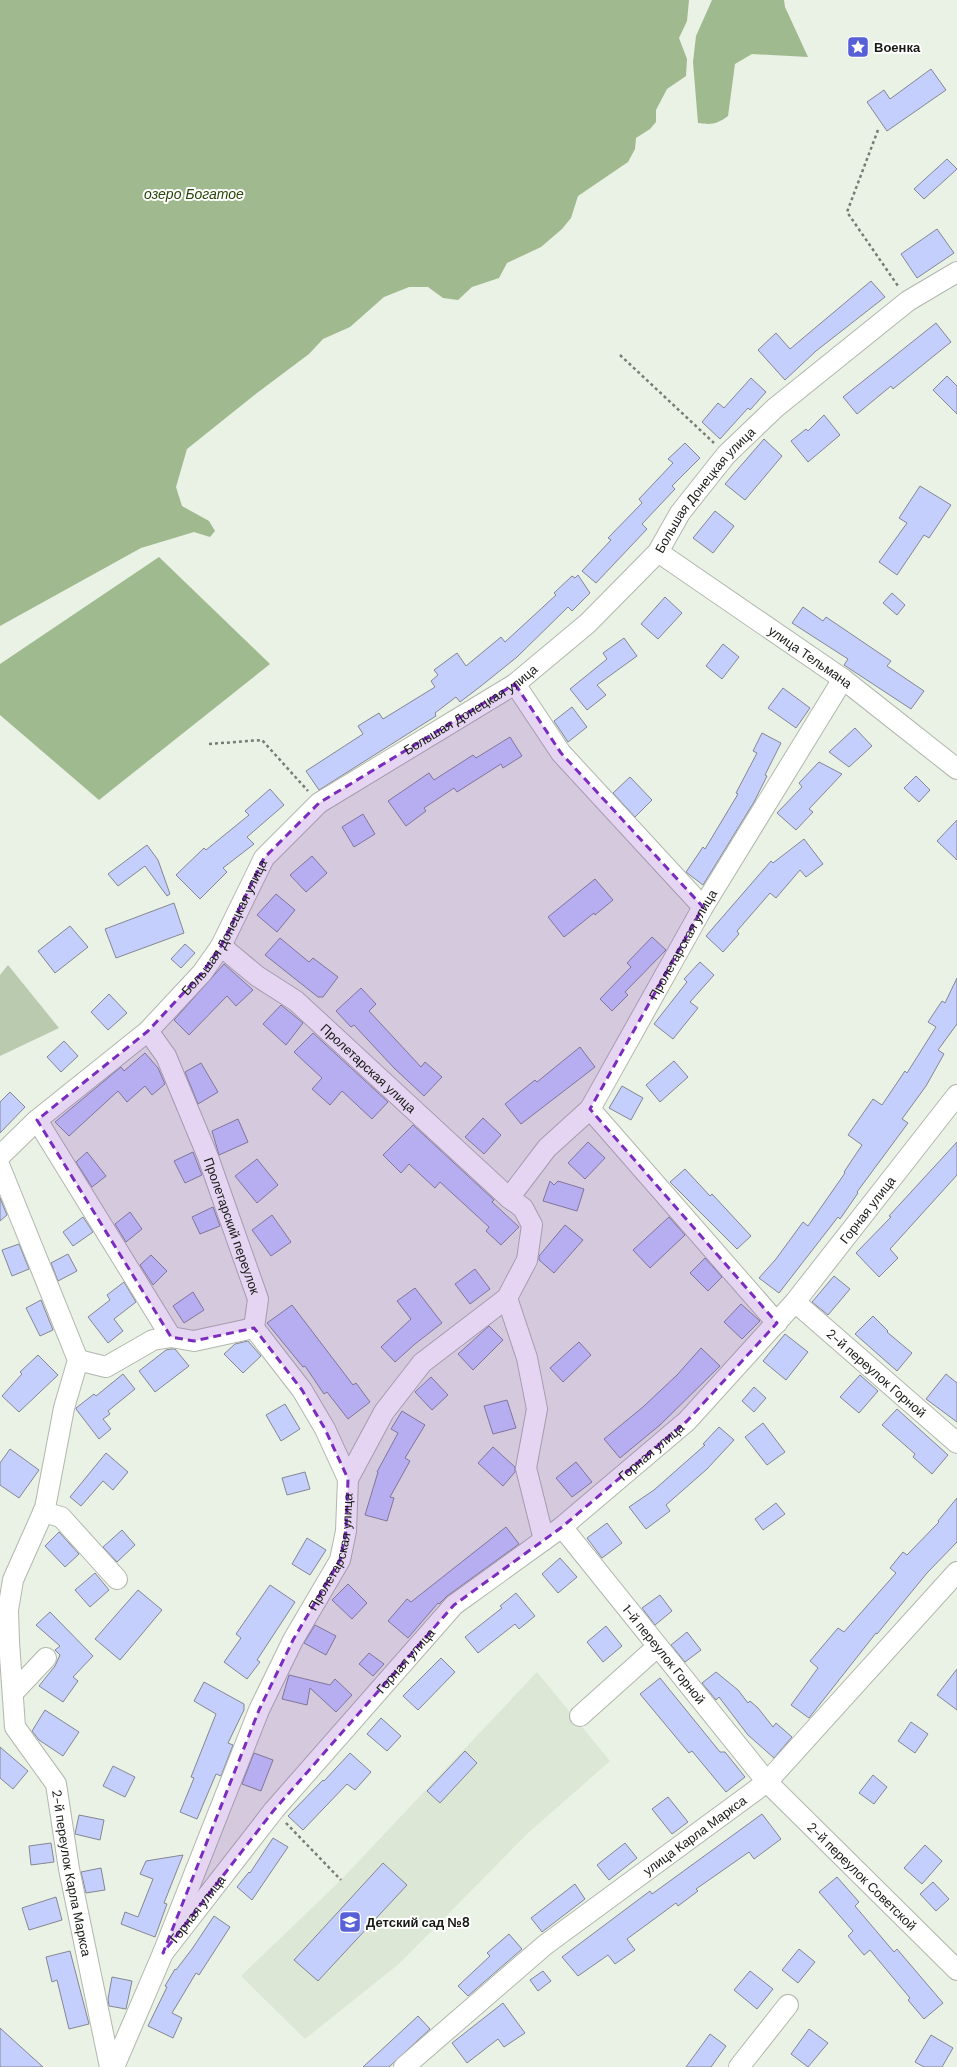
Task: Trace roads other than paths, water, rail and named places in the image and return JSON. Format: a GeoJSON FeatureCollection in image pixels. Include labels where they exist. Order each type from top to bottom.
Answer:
{"type":"FeatureCollection","features":[{"type":"Feature","properties":{"kind":"street","name":"Большая Донецкая улица"},"geometry":{"type":"LineString","coordinates":[[0,1156],[37,1120],[148,1031],[202,972],[221,946],[264,858],[319,803],[515,684],[588,623],[658,552],[680,513],[726,455],[775,408],[908,302],[957,272]]}},
{"type":"Feature","properties":{"kind":"street","name":"улица Тельмана"},"geometry":{"type":"LineString","coordinates":[[658,552],[843,679],[957,770]]}},
{"type":"Feature","properties":{"kind":"street","name":"Пролетарская улица"},"geometry":{"type":"LineString","coordinates":[[509,1198],[547,1148],[590,1109],[703,907],[843,679]]}},
{"type":"Feature","properties":{"kind":"street"},"geometry":{"type":"LineString","coordinates":[[515,684],[561,753],[703,907]]}},
{"type":"Feature","properties":{"kind":"street","name":"Пролетарская улица"},"geometry":{"type":"LineString","coordinates":[[163,1953],[259,1710],[293,1640],[340,1560],[346,1531],[348,1479],[384,1412],[422,1363],[507,1298],[527,1260],[532,1225],[523,1208],[509,1198],[296,1001],[257,976],[221,946]]}},
{"type":"Feature","properties":{"kind":"street","name":"Пролетарский переулок"},"geometry":{"type":"LineString","coordinates":[[148,1031],[166,1056],[208,1157],[258,1299],[254,1328]]}},
{"type":"Feature","properties":{"kind":"street","name":"Горная улица"},"geometry":{"type":"LineString","coordinates":[[114,2067],[163,1953],[274,1810],[454,1605],[562,1527],[687,1421],[795,1302],[957,1095]]}},
{"type":"Feature","properties":{"kind":"street"},"geometry":{"type":"LineString","coordinates":[[590,1109],[777,1323]]}},
{"type":"Feature","properties":{"kind":"street"},"geometry":{"type":"LineString","coordinates":[[37,1120],[171,1337]]}},
{"type":"Feature","properties":{"kind":"street"},"geometry":{"type":"LineString","coordinates":[[0,1167],[78,1360],[106,1366],[153,1340],[171,1337],[194,1342],[254,1328],[302,1390],[325,1429],[348,1479]]}},
{"type":"Feature","properties":{"kind":"street"},"geometry":{"type":"LineString","coordinates":[[507,1298],[527,1358],[537,1409],[526,1468],[544,1540]]}},
{"type":"Feature","properties":{"kind":"street","name":"2-й переулок Горной"},"geometry":{"type":"LineString","coordinates":[[795,1302],[957,1443]]}},
{"type":"Feature","properties":{"kind":"street","name":"2-й переулок Карла Маркса"},"geometry":{"type":"LineString","coordinates":[[4,1646],[13,1580],[43,1512],[64,1408],[78,1360]]}},
{"type":"Feature","properties":{"kind":"street"},"geometry":{"type":"LineString","coordinates":[[43,1512],[61,1517],[117,1579]]}},
{"type":"Feature","properties":{"kind":"street","name":"1-й переулок Горной"},"geometry":{"type":"LineString","coordinates":[[562,1527],[767,1782]]}},
{"type":"Feature","properties":{"kind":"street","name":"улица Карла Маркса"},"geometry":{"type":"LineString","coordinates":[[404,2067],[545,1945],[767,1782],[957,1572]]}},
{"type":"Feature","properties":{"kind":"street","name":"2-й переулок Карла Маркса"},"geometry":{"type":"LineString","coordinates":[[0,1624],[13,1693],[15,1726],[56,1784],[69,1869],[110,2067]]}},
{"type":"Feature","properties":{"kind":"street"},"geometry":{"type":"LineString","coordinates":[[580,1716],[657,1647]]}},
{"type":"Feature","properties":{"kind":"street"},"geometry":{"type":"LineString","coordinates":[[13,1693],[46,1658]]}},
{"type":"Feature","properties":{"kind":"street","name":"2-й переулок Советской"},"geometry":{"type":"LineString","coordinates":[[767,1782],[957,1970]]}},
{"type":"Feature","properties":{"kind":"street"},"geometry":{"type":"LineString","coordinates":[[739,2067],[788,2005]]}},
{"type":"Feature","properties":{"kind":"water","name":"озеро Богатое"},"geometry":{"type":"Polygon","coordinates":[[[0,0],[689,0],[687,21],[679,38],[687,59],[686,76],[667,89],[656,110],[656,122],[650,129],[636,138],[635,149],[628,162],[578,196],[571,218],[562,229],[541,247],[507,263],[499,278],[472,287],[458,300],[443,298],[428,287],[409,287],[384,297],[350,327],[323,339],[309,354],[187,449],[176,487],[182,506],[209,521],[215,531],[210,537],[194,532],[141,548],[0,626],[0,0]]]}},
{"type":"Feature","properties":{"kind":"place","name":"Военка"},"geometry":{"type":"Point","coordinates":[858,47]}},
{"type":"Feature","properties":{"kind":"place","name":"Детский сад №8"},"geometry":{"type":"Point","coordinates":[350,1922]}}]}
